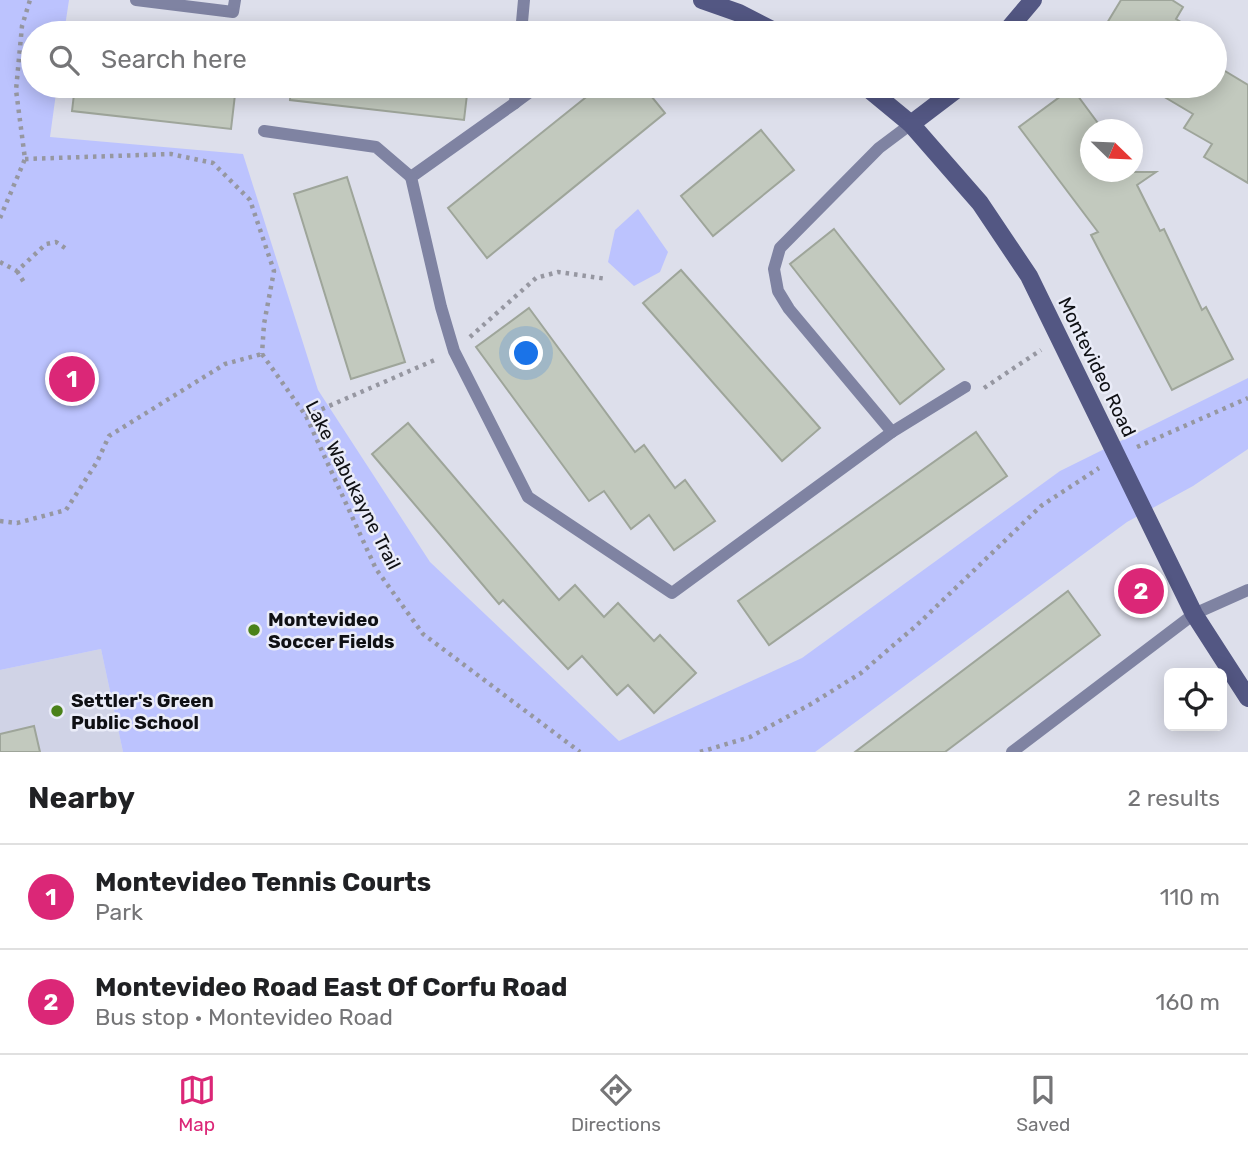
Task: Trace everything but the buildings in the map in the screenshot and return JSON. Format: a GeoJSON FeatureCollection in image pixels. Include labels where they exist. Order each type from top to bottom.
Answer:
{"type":"FeatureCollection","features":[{"type":"Feature","properties":{"kind":"street"},"geometry":{"type":"LineString","coordinates":[[702,0],[754,21]]}},
{"type":"Feature","properties":{"kind":"street"},"geometry":{"type":"LineString","coordinates":[[1015,21],[1032,0]]}},
{"type":"Feature","properties":{"kind":"street","name":"Montevideo Road"},"geometry":{"type":"LineString","coordinates":[[880,98],[911,124],[980,203],[1029,276],[1194,614],[1248,698]]}},
{"type":"Feature","properties":{"kind":"street"},"geometry":{"type":"LineString","coordinates":[[911,124],[945,98]]}},
{"type":"Feature","properties":{"kind":"lane"},"geometry":{"type":"LineString","coordinates":[[136,0],[233,12],[235,0]]}},
{"type":"Feature","properties":{"kind":"lane"},"geometry":{"type":"LineString","coordinates":[[522,21],[524,0]]}},
{"type":"Feature","properties":{"kind":"lane"},"geometry":{"type":"LineString","coordinates":[[514,103],[515,98]]}},
{"type":"Feature","properties":{"kind":"lane"},"geometry":{"type":"LineString","coordinates":[[411,177],[521,98]]}},
{"type":"Feature","properties":{"kind":"lane"},"geometry":{"type":"LineString","coordinates":[[892,432],[789,309],[778,291],[774,269],[780,248],[795,230],[879,148],[911,124]]}},
{"type":"Feature","properties":{"kind":"lane"},"geometry":{"type":"LineString","coordinates":[[264,131],[376,147],[411,177],[454,351],[528,497],[672,593],[892,432],[965,387]]}},
{"type":"Feature","properties":{"kind":"lane"},"geometry":{"type":"LineString","coordinates":[[1017,751],[1194,614],[1248,590]]}},
{"type":"Feature","properties":{"kind":"path"},"geometry":{"type":"LineString","coordinates":[[24,21],[30,0]]}},
{"type":"Feature","properties":{"kind":"path"},"geometry":{"type":"LineString","coordinates":[[0,218],[25,159],[16,90],[21,37]]}},
{"type":"Feature","properties":{"kind":"path"},"geometry":{"type":"LineString","coordinates":[[0,521],[17,523],[66,510],[97,461],[109,436],[225,364],[262,354],[264,324],[274,271],[250,200],[212,163],[171,154],[25,159]]}},
{"type":"Feature","properties":{"kind":"path"},"geometry":{"type":"LineString","coordinates":[[17,271],[46,244],[56,242],[65,248]]}},
{"type":"Feature","properties":{"kind":"path"},"geometry":{"type":"LineString","coordinates":[[0,262],[17,271],[25,284]]}},
{"type":"Feature","properties":{"kind":"path"},"geometry":{"type":"LineString","coordinates":[[965,387],[978,391],[1060,338]]}},
{"type":"Feature","properties":{"kind":"path","name":"Lake Wabukayne Trail"},"geometry":{"type":"LineString","coordinates":[[262,354],[306,416],[376,569],[423,634],[580,752]]}},
{"type":"Feature","properties":{"kind":"path"},"geometry":{"type":"LineString","coordinates":[[700,752],[750,737],[861,673],[917,625],[1041,506],[1117,456],[1248,398]]}},
{"type":"Feature","properties":{"kind":"shaded area"},"geometry":{"type":"Polygon","coordinates":[[[0,0],[69,0],[66,21],[21,21],[21,98],[55,98],[50,137],[243,154],[318,390],[430,562],[619,741],[802,658],[1060,471],[1248,378],[1248,449],[1193,486],[1127,522],[815,752],[123,752],[101,649],[0,670],[0,0]]]}},
{"type":"Feature","properties":{"kind":"shaded area"},"geometry":{"type":"Polygon","coordinates":[[[638,209],[668,252],[660,272],[634,286],[608,262],[615,230],[638,209]]]}},
{"type":"Feature","properties":{"kind":"shaded area","name":"Settler's Green Public School"},"geometry":{"type":"Polygon","coordinates":[[[101,649],[123,752],[0,752],[0,670],[101,649]]]}},
{"type":"Feature","properties":{"kind":"place","name":"Montevideo Tennis Courts"},"geometry":{"type":"Point","coordinates":[72,379]}},
{"type":"Feature","properties":{"kind":"place","name":"Montevideo Road East Of Corfu Road"},"geometry":{"type":"Point","coordinates":[1141,591]}},
{"type":"Feature","properties":{"kind":"place","name":"Montevideo Soccer Fields"},"geometry":{"type":"Point","coordinates":[254,630]}},
{"type":"Feature","properties":{"kind":"place","name":"Settler's Green Public School"},"geometry":{"type":"Point","coordinates":[57,711]}}]}
